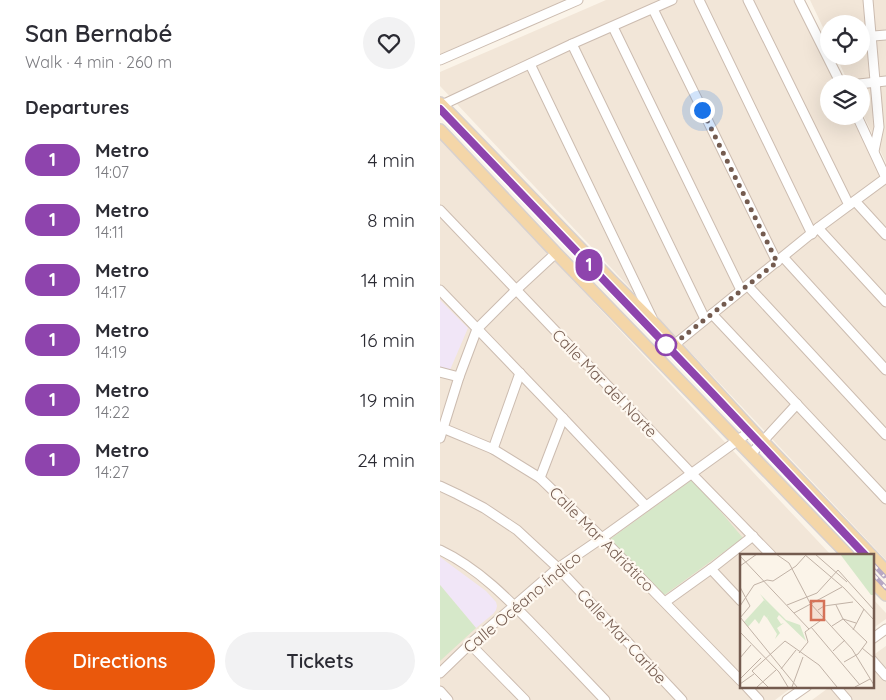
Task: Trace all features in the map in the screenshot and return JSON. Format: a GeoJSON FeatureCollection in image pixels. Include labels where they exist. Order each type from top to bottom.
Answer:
{"type":"FeatureCollection","features":[{"type":"Feature","properties":{"kind":"main road"},"geometry":{"type":"LineString","coordinates":[[441,104],[655,324],[752,430],[870,554]]}},
{"type":"Feature","properties":{"kind":"main road"},"geometry":{"type":"LineString","coordinates":[[440,130],[556,253],[847,554]]}},
{"type":"Feature","properties":{"kind":"main road"},"geometry":{"type":"LineString","coordinates":[[873,557],[886,571]]}},
{"type":"Feature","properties":{"kind":"main road"},"geometry":{"type":"LineString","coordinates":[[873,582],[886,595]]}},
{"type":"Feature","properties":{"kind":"street"},"geometry":{"type":"LineString","coordinates":[[440,60],[578,0]]}},
{"type":"Feature","properties":{"kind":"street"},"geometry":{"type":"LineString","coordinates":[[441,104],[672,0]]}},
{"type":"Feature","properties":{"kind":"street"},"geometry":{"type":"LineString","coordinates":[[699,0],[815,231],[886,302]]}},
{"type":"Feature","properties":{"kind":"street"},"geometry":{"type":"LineString","coordinates":[[748,0],[852,203],[886,235]]}},
{"type":"Feature","properties":{"kind":"street"},"geometry":{"type":"LineString","coordinates":[[799,0],[820,34]]}},
{"type":"Feature","properties":{"kind":"street"},"geometry":{"type":"LineString","coordinates":[[867,15],[868,0]]}},
{"type":"Feature","properties":{"kind":"street"},"geometry":{"type":"LineString","coordinates":[[653,8],[780,260],[886,370]]}},
{"type":"Feature","properties":{"kind":"street"},"geometry":{"type":"LineString","coordinates":[[613,27],[744,288],[886,435]]}},
{"type":"Feature","properties":{"kind":"street"},"geometry":{"type":"LineString","coordinates":[[870,37],[886,35]]}},
{"type":"Feature","properties":{"kind":"street"},"geometry":{"type":"LineString","coordinates":[[572,44],[708,317],[797,404],[886,499]]}},
{"type":"Feature","properties":{"kind":"street"},"geometry":{"type":"LineString","coordinates":[[870,57],[882,127],[874,151]]}},
{"type":"Feature","properties":{"kind":"street"},"geometry":{"type":"LineString","coordinates":[[530,64],[655,324]]}},
{"type":"Feature","properties":{"kind":"street"},"geometry":{"type":"LineString","coordinates":[[870,83],[886,82]]}},
{"type":"Feature","properties":{"kind":"street"},"geometry":{"type":"LineString","coordinates":[[674,344],[815,231],[886,178],[861,125]]}},
{"type":"Feature","properties":{"kind":"street","name":"Calle Mar del Norte"},"geometry":{"type":"LineString","coordinates":[[440,210],[770,554]]}},
{"type":"Feature","properties":{"kind":"street"},"geometry":{"type":"LineString","coordinates":[[440,438],[459,376],[478,329],[556,253]]}},
{"type":"Feature","properties":{"kind":"street"},"geometry":{"type":"LineString","coordinates":[[440,290],[646,506]]}},
{"type":"Feature","properties":{"kind":"street"},"geometry":{"type":"LineString","coordinates":[[440,372],[459,376]]}},
{"type":"Feature","properties":{"kind":"street"},"geometry":{"type":"LineString","coordinates":[[493,449],[520,373]]}},
{"type":"Feature","properties":{"kind":"street"},"geometry":{"type":"LineString","coordinates":[[751,454],[797,404]]}},
{"type":"Feature","properties":{"kind":"street"},"geometry":{"type":"LineString","coordinates":[[540,478],[563,418]]}},
{"type":"Feature","properties":{"kind":"street","name":"Calle Mar Adriático"},"geometry":{"type":"LineString","coordinates":[[442,427],[493,449],[540,478],[666,602],[740,680]]}},
{"type":"Feature","properties":{"kind":"street","name":"Calle Océano Índico"},"geometry":{"type":"LineString","coordinates":[[440,673],[470,644],[558,568],[752,430]]}},
{"type":"Feature","properties":{"kind":"street","name":"Calle Mar Caribe"},"geometry":{"type":"LineString","coordinates":[[440,486],[484,508],[517,530],[558,568],[682,700]]}},
{"type":"Feature","properties":{"kind":"street"},"geometry":{"type":"LineString","coordinates":[[666,602],[753,536]]}},
{"type":"Feature","properties":{"kind":"street"},"geometry":{"type":"LineString","coordinates":[[440,550],[478,573],[514,605],[605,700]]}},
{"type":"Feature","properties":{"kind":"street"},"geometry":{"type":"LineString","coordinates":[[711,569],[740,600]]}},
{"type":"Feature","properties":{"kind":"street"},"geometry":{"type":"LineString","coordinates":[[873,639],[886,630]]}},
{"type":"Feature","properties":{"kind":"street"},"geometry":{"type":"LineString","coordinates":[[470,644],[525,700]]}},
{"type":"Feature","properties":{"kind":"street"},"geometry":{"type":"LineString","coordinates":[[873,661],[886,676]]}},
{"type":"Feature","properties":{"kind":"street"},"geometry":{"type":"LineString","coordinates":[[748,688],[759,700]]}},
{"type":"Feature","properties":{"kind":"street"},"geometry":{"type":"LineString","coordinates":[[788,700],[804,688]]}},
{"type":"Feature","properties":{"kind":"street"},"geometry":{"type":"LineString","coordinates":[[837,688],[847,700]]}},
{"type":"Feature","properties":{"kind":"street"},"geometry":{"type":"LineString","coordinates":[[440,691],[448,700]]}},
{"type":"Feature","properties":{"kind":"shaded area"},"geometry":{"type":"Polygon","coordinates":[[[440,0],[566,0],[440,54],[440,0]]]}},
{"type":"Feature","properties":{"kind":"shaded area"},"geometry":{"type":"Polygon","coordinates":[[[606,0],[793,0],[820,53],[820,65],[826,65],[831,75],[820,75],[820,125],[858,125],[886,182],[886,560],[440,86],[440,72],[606,0]]]}},
{"type":"Feature","properties":{"kind":"shaded area"},"geometry":{"type":"Polygon","coordinates":[[[810,0],[886,0],[886,163],[868,125],[870,125],[870,75],[845,75],[840,65],[870,65],[870,15],[820,15],[820,21],[810,0]]]}},
{"type":"Feature","properties":{"kind":"shaded area"},"geometry":{"type":"Polygon","coordinates":[[[440,139],[830,554],[740,554],[740,688],[791,688],[775,700],[440,700],[440,139]]]}},
{"type":"Feature","properties":{"kind":"shaded area"},"geometry":{"type":"Polygon","coordinates":[[[440,300],[468,328],[450,370],[440,367],[440,300]]]}},
{"type":"Feature","properties":{"kind":"shaded area"},"geometry":{"type":"Polygon","coordinates":[[[440,557],[486,591],[496,602],[496,610],[493,614],[476,628],[440,585],[440,557]]]}},
{"type":"Feature","properties":{"kind":"shaded area"},"geometry":{"type":"Polygon","coordinates":[[[873,599],[886,613],[886,619],[873,628],[873,599]]]}},
{"type":"Feature","properties":{"kind":"shaded area"},"geometry":{"type":"Polygon","coordinates":[[[886,646],[886,700],[812,700],[828,688],[873,688],[873,655],[886,646]]]}},
{"type":"Feature","properties":{"kind":"green space"},"geometry":{"type":"Polygon","coordinates":[[[693,479],[743,538],[663,596],[609,540],[693,479]]]}},
{"type":"Feature","properties":{"kind":"green space"},"geometry":{"type":"Polygon","coordinates":[[[440,585],[476,628],[440,661],[440,585]]]}},
{"type":"Feature","properties":{"kind":"railway"},"geometry":{"type":"LineString","coordinates":[[440,109],[864,554]]}},
{"type":"Feature","properties":{"kind":"railway"},"geometry":{"type":"LineString","coordinates":[[873,564],[884,576]]}},
{"type":"Feature","properties":{"kind":"railway"},"geometry":{"type":"LineString","coordinates":[[873,574],[886,588]]}},
{"type":"Feature","properties":{"kind":"metro line","name":"1"},"geometry":{"type":"LineString","coordinates":[[440,109],[864,554]]}},
{"type":"Feature","properties":{"kind":"route"},"geometry":{"type":"LineString","coordinates":[[666,345],[674,344],[777,262],[702,110]]}}]}
